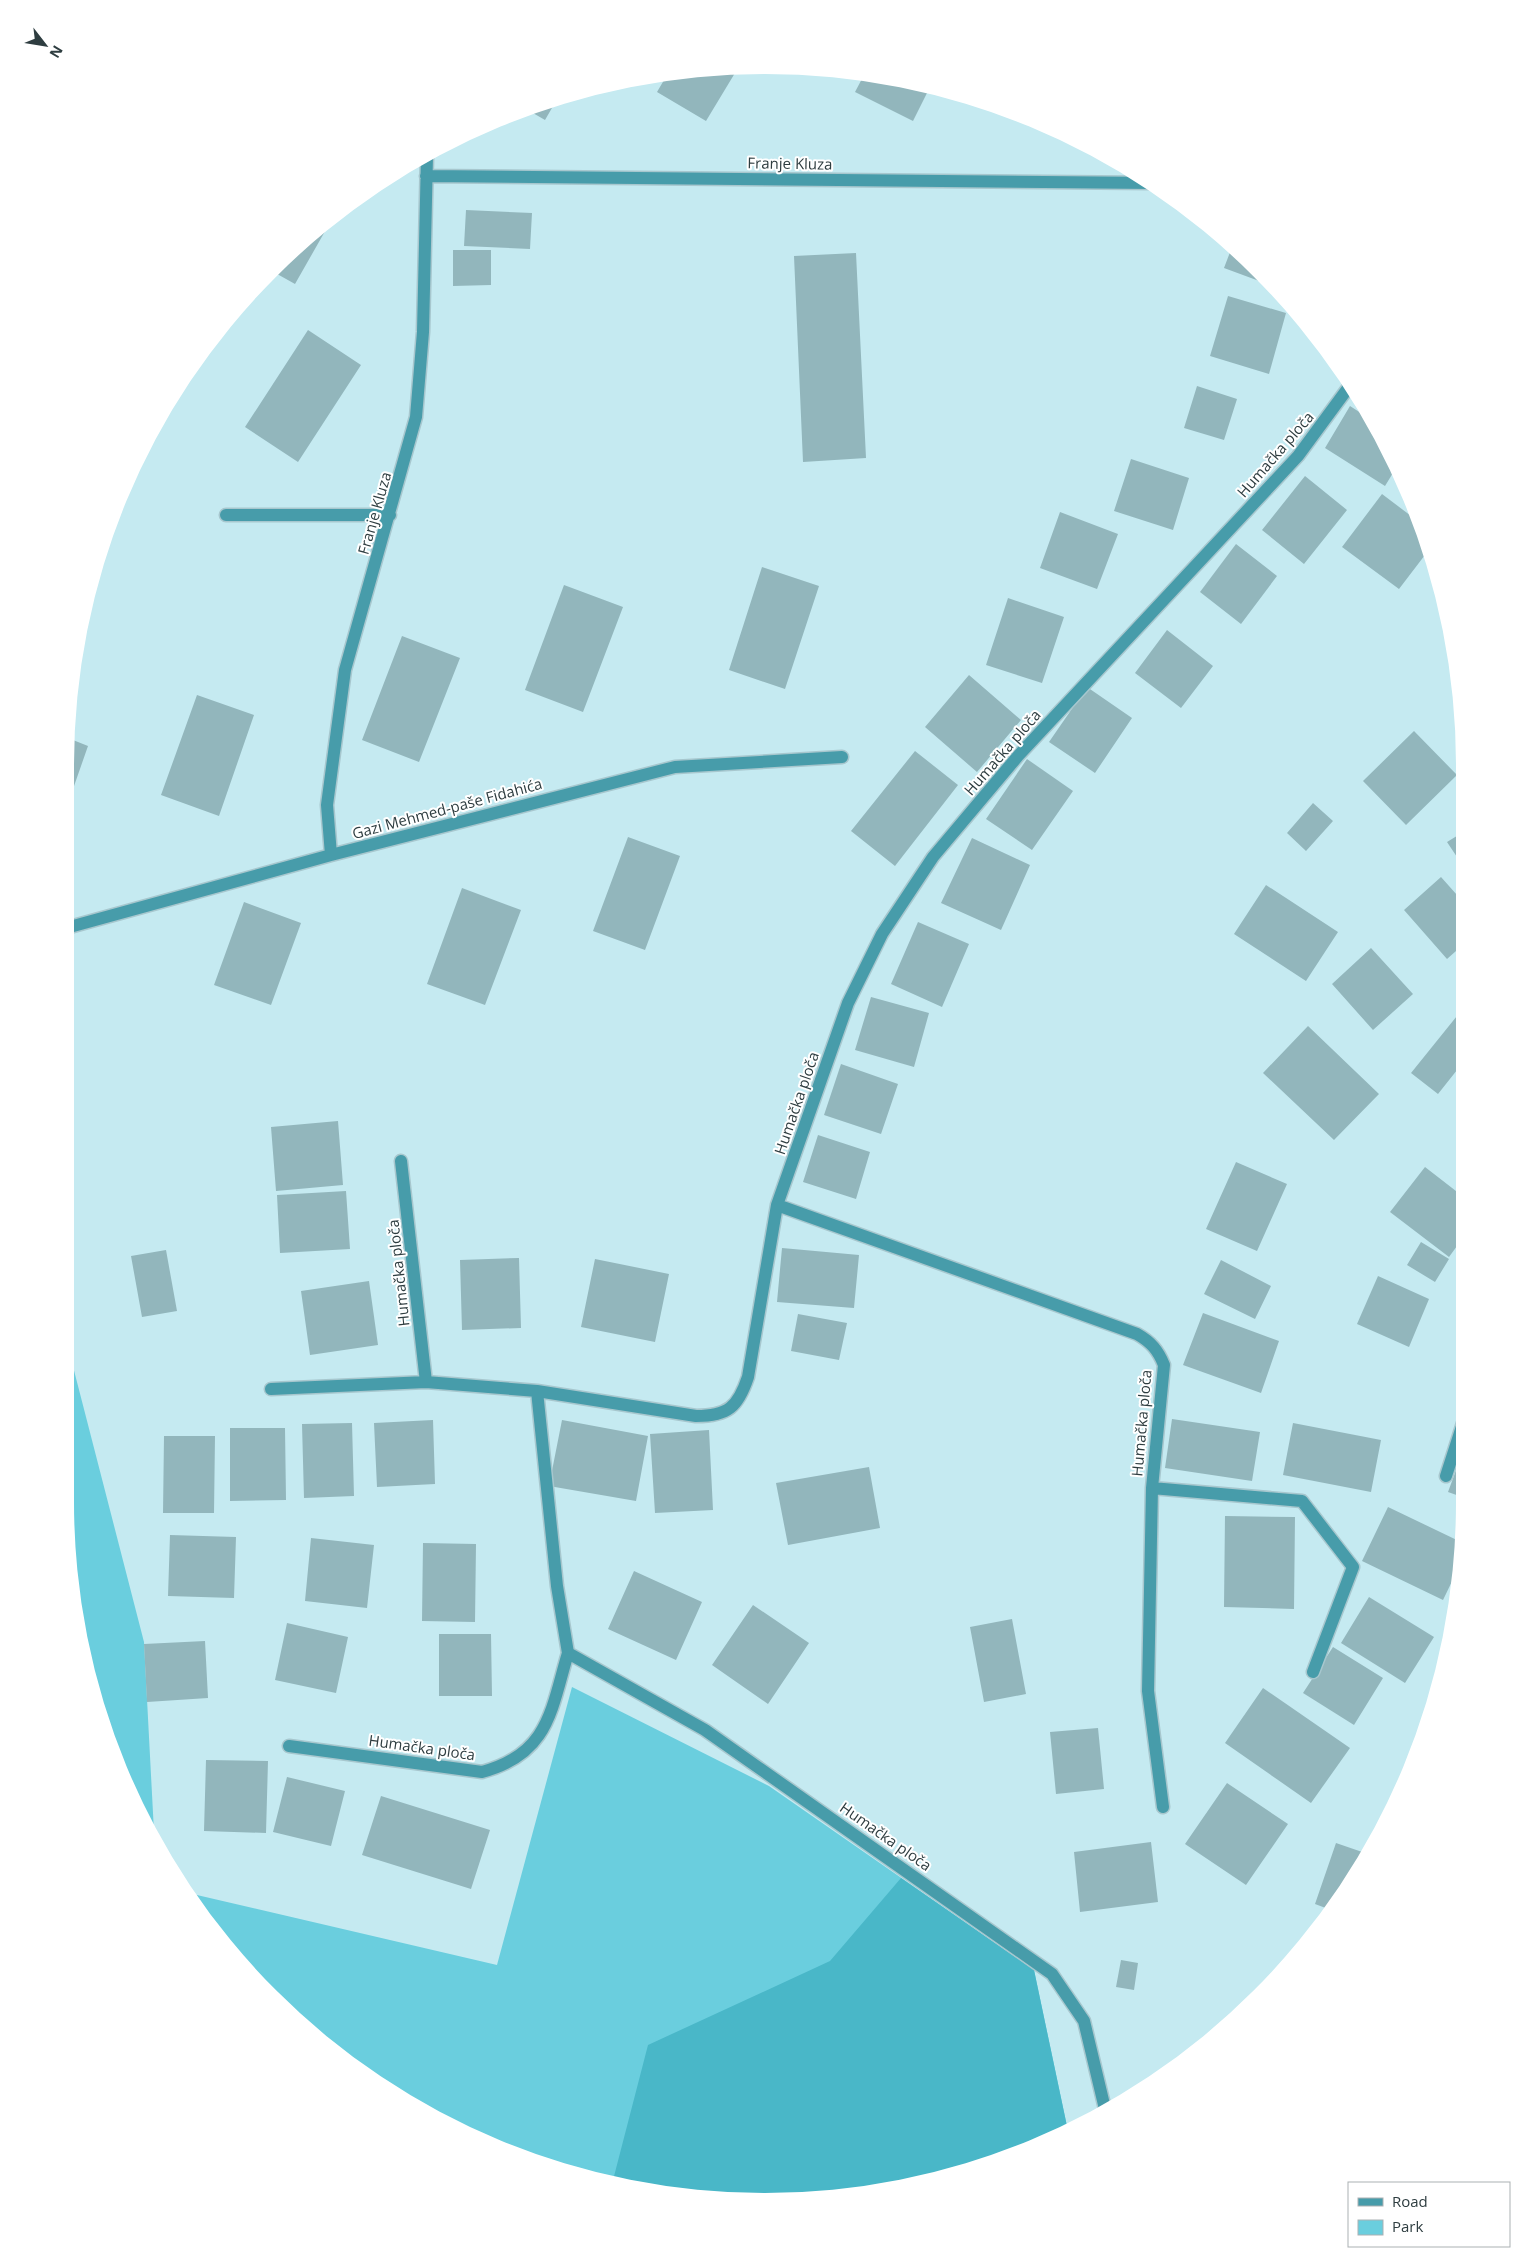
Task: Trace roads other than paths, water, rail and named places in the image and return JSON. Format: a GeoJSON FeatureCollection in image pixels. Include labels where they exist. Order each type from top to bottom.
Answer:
{"type":"FeatureCollection","features":[{"type":"Feature","properties":{"kind":"street","name":"Franje Kluza"},"geometry":{"type":"LineString","coordinates":[[331,855],[327,805],[345,670],[390,516],[416,417],[423,332],[427,162]]}},
{"type":"Feature","properties":{"kind":"street","name":"Franje Kluza"},"geometry":{"type":"LineString","coordinates":[[426,176],[1139,184]]}},
{"type":"Feature","properties":{"kind":"street","name":"Humačka ploča"},"geometry":{"type":"LineString","coordinates":[[270,1389],[426,1382],[537,1391],[696,1416],[714,1416],[729,1410],[742,1396],[748,1377],[777,1205],[848,1003],[882,934],[933,857],[1018,756],[1298,456],[1346,391]]}},
{"type":"Feature","properties":{"kind":"street"},"geometry":{"type":"LineString","coordinates":[[226,515],[390,516]]}},
{"type":"Feature","properties":{"kind":"street","name":"Gazi Mehmed-paše Fidahića"},"geometry":{"type":"LineString","coordinates":[[74,926],[331,855],[675,767],[842,757]]}},
{"type":"Feature","properties":{"kind":"street","name":"Humačka ploča"},"geometry":{"type":"LineString","coordinates":[[401,1161],[426,1382]]}},
{"type":"Feature","properties":{"kind":"street","name":"Humačka ploča"},"geometry":{"type":"LineString","coordinates":[[777,1205],[1137,1334],[1149,1341],[1158,1351],[1164,1365],[1152,1488],[1148,1691],[1163,1807]]}},
{"type":"Feature","properties":{"kind":"street","name":"Humačka ploča"},"geometry":{"type":"LineString","coordinates":[[289,1746],[482,1772],[501,1767],[517,1758],[532,1745],[547,1726],[568,1652],[557,1586],[537,1391]]}},
{"type":"Feature","properties":{"kind":"street"},"geometry":{"type":"LineString","coordinates":[[1446,1476],[1456,1445]]}},
{"type":"Feature","properties":{"kind":"street","name":"Humačka ploča"},"geometry":{"type":"LineString","coordinates":[[1152,1488],[1302,1501],[1353,1567],[1313,1672]]}},
{"type":"Feature","properties":{"kind":"street","name":"Humačka ploča"},"geometry":{"type":"LineString","coordinates":[[568,1652],[705,1730],[1052,1974],[1084,2021],[1104,2105]]}}]}
